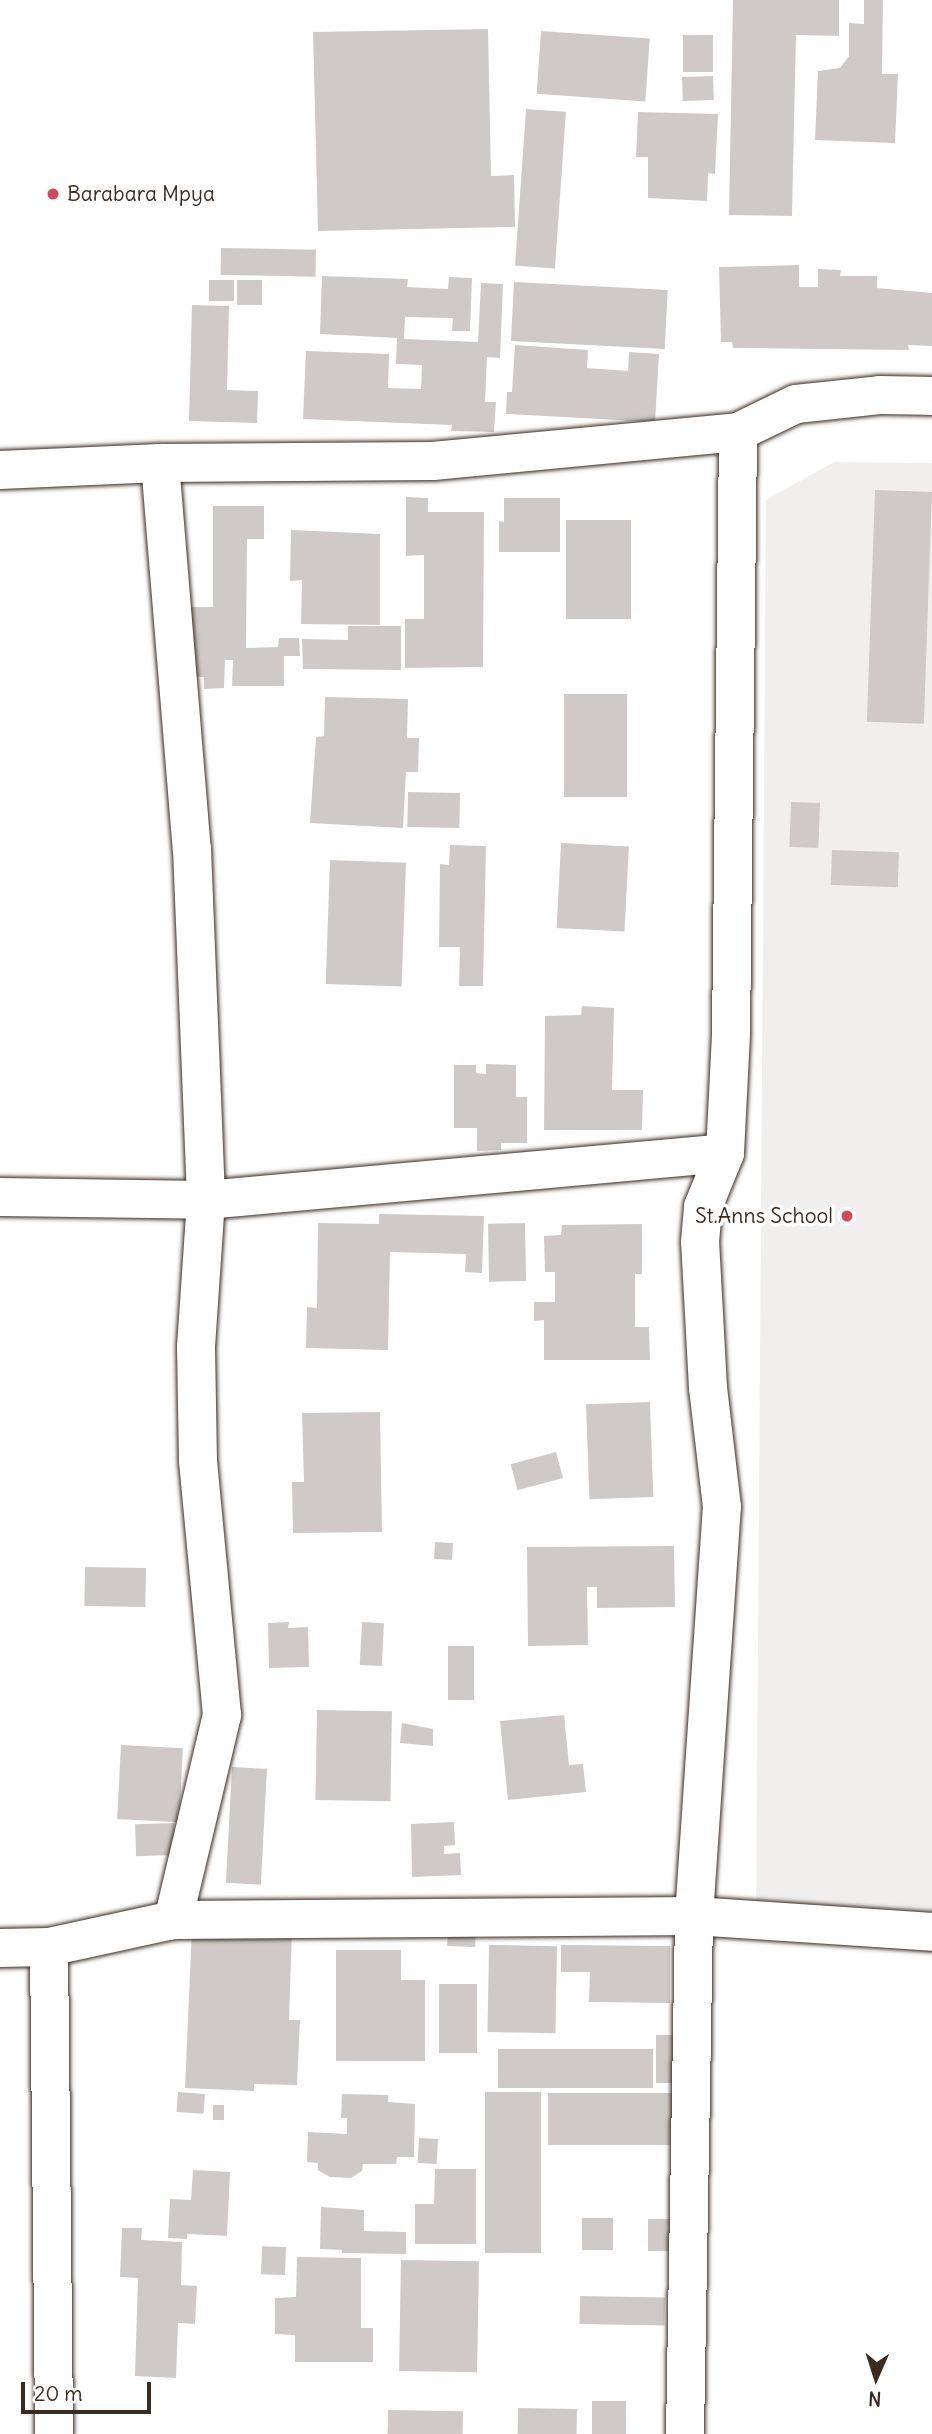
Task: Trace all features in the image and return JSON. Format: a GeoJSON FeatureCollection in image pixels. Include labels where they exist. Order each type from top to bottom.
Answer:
{"type":"FeatureCollection","features":[{"type":"Feature","properties":{"kind":"street"},"geometry":{"type":"LineString","coordinates":[[0,470],[160,463],[433,461],[738,432],[796,404],[880,395],[932,396]]}},
{"type":"Feature","properties":{"kind":"street"},"geometry":{"type":"LineString","coordinates":[[685,2434],[694,1916],[722,1507],[708,1388],[699,1242],[703,1207],[725,1153],[732,1020],[738,432]]}},
{"type":"Feature","properties":{"kind":"street"},"geometry":{"type":"LineString","coordinates":[[160,463],[192,849],[206,1200],[196,1347],[198,1461],[222,1715],[173,1920]]}},
{"type":"Feature","properties":{"kind":"street"},"geometry":{"type":"LineString","coordinates":[[0,1197],[206,1200],[725,1153]]}},
{"type":"Feature","properties":{"kind":"street"},"geometry":{"type":"LineString","coordinates":[[0,1948],[49,1947],[173,1920],[694,1916],[932,1932]]}},
{"type":"Feature","properties":{"kind":"street"},"geometry":{"type":"LineString","coordinates":[[49,1947],[54,2434]]}},
{"type":"Feature","properties":{"kind":"shaded area","name":"St.Anns School"},"geometry":{"type":"Polygon","coordinates":[[[834,462],[932,463],[932,1953],[756,1932],[766,500],[834,462]]]}},
{"type":"Feature","properties":{"kind":"building"},"geometry":{"type":"Polygon","coordinates":[[[733,0],[839,0],[839,36],[796,35],[792,216],[729,215],[733,0]]]}},
{"type":"Feature","properties":{"kind":"building"},"geometry":{"type":"Polygon","coordinates":[[[864,0],[883,0],[882,74],[898,74],[895,143],[815,140],[818,71],[840,68],[849,56],[849,23],[864,24],[864,0]]]}},
{"type":"Feature","properties":{"kind":"building"},"geometry":{"type":"Polygon","coordinates":[[[488,29],[491,176],[514,175],[515,227],[318,231],[313,32],[488,29]]]}},
{"type":"Feature","properties":{"kind":"building"},"geometry":{"type":"Polygon","coordinates":[[[541,31],[650,39],[645,101],[537,94],[541,31]]]}},
{"type":"Feature","properties":{"kind":"building"},"geometry":{"type":"Polygon","coordinates":[[[683,35],[713,35],[713,72],[683,72],[683,35]]]}},
{"type":"Feature","properties":{"kind":"building"},"geometry":{"type":"Polygon","coordinates":[[[713,76],[714,100],[683,101],[682,77],[713,76]]]}},
{"type":"Feature","properties":{"kind":"building"},"geometry":{"type":"Polygon","coordinates":[[[526,109],[566,112],[555,268],[515,266],[526,109]]]}},
{"type":"Feature","properties":{"kind":"building"},"geometry":{"type":"Polygon","coordinates":[[[638,112],[718,114],[715,174],[708,173],[707,201],[648,198],[648,157],[636,157],[638,112]]]}},
{"type":"Feature","properties":{"kind":"building"},"geometry":{"type":"Polygon","coordinates":[[[221,248],[316,250],[316,277],[221,275],[221,248]]]}},
{"type":"Feature","properties":{"kind":"building"},"geometry":{"type":"Polygon","coordinates":[[[799,265],[799,287],[818,287],[818,269],[841,270],[840,276],[877,276],[877,288],[932,293],[932,346],[908,345],[909,350],[733,348],[732,342],[721,342],[719,267],[799,265]]]}},
{"type":"Feature","properties":{"kind":"building"},"geometry":{"type":"Polygon","coordinates":[[[322,276],[408,279],[407,287],[448,289],[449,277],[472,278],[470,331],[452,331],[453,318],[405,317],[404,339],[478,342],[481,283],[503,284],[500,358],[487,357],[485,402],[496,402],[494,432],[451,431],[452,425],[303,419],[306,351],[389,354],[388,388],[421,389],[422,365],[396,364],[397,338],[320,334],[322,276]]]}},
{"type":"Feature","properties":{"kind":"building"},"geometry":{"type":"Polygon","coordinates":[[[209,280],[234,280],[234,301],[209,301],[209,280]]]}},
{"type":"Feature","properties":{"kind":"building"},"geometry":{"type":"Polygon","coordinates":[[[237,280],[262,280],[262,305],[237,305],[237,280]]]}},
{"type":"Feature","properties":{"kind":"building"},"geometry":{"type":"Polygon","coordinates":[[[514,282],[668,290],[665,349],[511,341],[514,282]]]}},
{"type":"Feature","properties":{"kind":"building"},"geometry":{"type":"Polygon","coordinates":[[[192,305],[229,306],[227,390],[258,391],[257,423],[189,421],[192,305]]]}},
{"type":"Feature","properties":{"kind":"building"},"geometry":{"type":"Polygon","coordinates":[[[515,345],[588,350],[587,368],[628,371],[629,352],[659,354],[655,422],[506,414],[507,392],[512,392],[515,345]]]}},
{"type":"Feature","properties":{"kind":"building"},"geometry":{"type":"Polygon","coordinates":[[[875,490],[932,492],[924,724],[867,722],[875,490]]]}},
{"type":"Feature","properties":{"kind":"building"},"geometry":{"type":"Polygon","coordinates":[[[406,497],[428,498],[428,512],[484,512],[483,667],[405,668],[405,619],[424,619],[424,555],[406,556],[406,497]]]}},
{"type":"Feature","properties":{"kind":"building"},"geometry":{"type":"Polygon","coordinates":[[[504,498],[560,498],[560,552],[499,552],[499,521],[504,522],[504,498]]]}},
{"type":"Feature","properties":{"kind":"building"},"geometry":{"type":"Polygon","coordinates":[[[213,506],[264,506],[264,539],[247,539],[246,648],[278,647],[279,638],[299,638],[300,656],[284,656],[284,686],[232,686],[233,660],[225,660],[224,688],[204,689],[204,677],[188,677],[189,607],[213,607],[213,506]]]}},
{"type":"Feature","properties":{"kind":"building"},"geometry":{"type":"Polygon","coordinates":[[[566,520],[631,520],[631,619],[566,619],[566,520]]]}},
{"type":"Feature","properties":{"kind":"building"},"geometry":{"type":"Polygon","coordinates":[[[291,530],[380,534],[380,625],[301,624],[302,580],[290,581],[291,530]]]}},
{"type":"Feature","properties":{"kind":"building"},"geometry":{"type":"Polygon","coordinates":[[[348,626],[401,626],[401,670],[303,669],[302,639],[348,640],[348,626]]]}},
{"type":"Feature","properties":{"kind":"building"},"geometry":{"type":"Polygon","coordinates":[[[564,694],[627,694],[627,797],[564,797],[564,694]]]}},
{"type":"Feature","properties":{"kind":"building"},"geometry":{"type":"Polygon","coordinates":[[[325,697],[408,699],[407,738],[419,738],[418,772],[406,772],[403,828],[310,823],[316,737],[324,736],[325,697]]]}},
{"type":"Feature","properties":{"kind":"building"},"geometry":{"type":"Polygon","coordinates":[[[408,792],[460,793],[459,828],[407,827],[408,792]]]}},
{"type":"Feature","properties":{"kind":"building"},"geometry":{"type":"Polygon","coordinates":[[[791,802],[820,803],[818,848],[789,847],[791,802]]]}},
{"type":"Feature","properties":{"kind":"building"},"geometry":{"type":"Polygon","coordinates":[[[561,843],[629,847],[624,931],[557,928],[561,843]]]}},
{"type":"Feature","properties":{"kind":"building"},"geometry":{"type":"Polygon","coordinates":[[[450,845],[486,846],[483,986],[459,986],[460,947],[439,947],[440,864],[449,865],[450,845]]]}},
{"type":"Feature","properties":{"kind":"building"},"geometry":{"type":"Polygon","coordinates":[[[832,850],[899,852],[898,887],[831,885],[832,850]]]}},
{"type":"Feature","properties":{"kind":"building"},"geometry":{"type":"Polygon","coordinates":[[[330,860],[406,863],[402,987],[326,984],[330,860]]]}},
{"type":"Feature","properties":{"kind":"building"},"geometry":{"type":"Polygon","coordinates":[[[582,1006],[614,1008],[612,1090],[643,1090],[642,1130],[544,1130],[545,1016],[581,1015],[582,1006]]]}},
{"type":"Feature","properties":{"kind":"building"},"geometry":{"type":"Polygon","coordinates":[[[486,1064],[516,1065],[516,1097],[527,1097],[527,1143],[501,1143],[501,1150],[477,1151],[477,1128],[454,1128],[454,1065],[476,1065],[476,1073],[486,1074],[486,1064]]]}},
{"type":"Feature","properties":{"kind":"building"},"geometry":{"type":"Polygon","coordinates":[[[379,1214],[484,1216],[482,1273],[465,1272],[466,1254],[390,1252],[388,1350],[306,1348],[307,1307],[317,1308],[318,1223],[379,1224],[379,1214]]]}},
{"type":"Feature","properties":{"kind":"building"},"geometry":{"type":"Polygon","coordinates":[[[525,1223],[526,1281],[489,1282],[488,1224],[525,1223]]]}},
{"type":"Feature","properties":{"kind":"building"},"geometry":{"type":"Polygon","coordinates":[[[642,1224],[642,1274],[635,1274],[635,1327],[649,1327],[650,1360],[544,1360],[544,1320],[534,1321],[534,1302],[555,1302],[555,1272],[545,1272],[544,1236],[561,1235],[562,1225],[642,1224]]]}},
{"type":"Feature","properties":{"kind":"building"},"geometry":{"type":"Polygon","coordinates":[[[650,1402],[653,1497],[589,1499],[586,1404],[650,1402]]]}},
{"type":"Feature","properties":{"kind":"building"},"geometry":{"type":"Polygon","coordinates":[[[380,1412],[382,1532],[293,1533],[292,1482],[304,1482],[302,1413],[380,1412]]]}},
{"type":"Feature","properties":{"kind":"building"},"geometry":{"type":"Polygon","coordinates":[[[556,1452],[563,1478],[518,1490],[511,1464],[556,1452]]]}},
{"type":"Feature","properties":{"kind":"building"},"geometry":{"type":"Polygon","coordinates":[[[435,1542],[453,1543],[452,1560],[434,1559],[435,1542]]]}},
{"type":"Feature","properties":{"kind":"building"},"geometry":{"type":"Polygon","coordinates":[[[674,1546],[675,1607],[597,1608],[597,1587],[587,1587],[588,1645],[528,1646],[527,1547],[674,1546]]]}},
{"type":"Feature","properties":{"kind":"building"},"geometry":{"type":"Polygon","coordinates":[[[85,1567],[146,1568],[145,1607],[84,1606],[85,1567]]]}},
{"type":"Feature","properties":{"kind":"building"},"geometry":{"type":"Polygon","coordinates":[[[289,1622],[288,1628],[308,1627],[309,1667],[269,1668],[268,1623],[289,1622]]]}},
{"type":"Feature","properties":{"kind":"building"},"geometry":{"type":"Polygon","coordinates":[[[362,1622],[384,1623],[382,1666],[360,1665],[362,1622]]]}},
{"type":"Feature","properties":{"kind":"building"},"geometry":{"type":"Polygon","coordinates":[[[448,1646],[474,1646],[474,1700],[448,1700],[448,1646]]]}},
{"type":"Feature","properties":{"kind":"building"},"geometry":{"type":"Polygon","coordinates":[[[317,1710],[392,1711],[390,1801],[315,1800],[317,1710]]]}},
{"type":"Feature","properties":{"kind":"building"},"geometry":{"type":"Polygon","coordinates":[[[564,1715],[569,1765],[583,1764],[586,1792],[508,1800],[500,1721],[564,1715]]]}},
{"type":"Feature","properties":{"kind":"building"},"geometry":{"type":"Polygon","coordinates":[[[402,1723],[433,1729],[433,1746],[400,1743],[402,1723]]]}},
{"type":"Feature","properties":{"kind":"building"},"geometry":{"type":"Polygon","coordinates":[[[121,1745],[183,1748],[179,1822],[117,1819],[121,1745]]]}},
{"type":"Feature","properties":{"kind":"building"},"geometry":{"type":"Polygon","coordinates":[[[232,1767],[267,1769],[261,1885],[226,1883],[232,1767]]]}},
{"type":"Feature","properties":{"kind":"building"},"geometry":{"type":"Polygon","coordinates":[[[454,1822],[455,1845],[444,1846],[444,1854],[460,1853],[461,1875],[412,1877],[411,1824],[454,1822]]]}},
{"type":"Feature","properties":{"kind":"building"},"geometry":{"type":"Polygon","coordinates":[[[174,1823],[175,1855],[136,1856],[135,1824],[174,1823]]]}},
{"type":"Feature","properties":{"kind":"building"},"geometry":{"type":"Polygon","coordinates":[[[448,1922],[476,1923],[475,1947],[447,1946],[448,1922]]]}},
{"type":"Feature","properties":{"kind":"building"},"geometry":{"type":"Polygon","coordinates":[[[192,1928],[292,1932],[289,2020],[300,2020],[297,2085],[254,2084],[254,2091],[185,2088],[192,1928]]]}},
{"type":"Feature","properties":{"kind":"building"},"geometry":{"type":"Polygon","coordinates":[[[489,1945],[557,1946],[555,2033],[487,2032],[489,1945]]]}},
{"type":"Feature","properties":{"kind":"building"},"geometry":{"type":"Polygon","coordinates":[[[561,1945],[670,1946],[670,2003],[589,2002],[590,1972],[561,1972],[561,1945]]]}},
{"type":"Feature","properties":{"kind":"building"},"geometry":{"type":"Polygon","coordinates":[[[336,1950],[401,1950],[401,1980],[425,1980],[425,2061],[336,2061],[336,1950]]]}},
{"type":"Feature","properties":{"kind":"building"},"geometry":{"type":"Polygon","coordinates":[[[439,1984],[477,1984],[477,2053],[439,2053],[439,1984]]]}},
{"type":"Feature","properties":{"kind":"building"},"geometry":{"type":"Polygon","coordinates":[[[656,2035],[678,2035],[678,2083],[656,2083],[656,2035]]]}},
{"type":"Feature","properties":{"kind":"building"},"geometry":{"type":"Polygon","coordinates":[[[498,2049],[653,2049],[653,2088],[498,2088],[498,2049]]]}},
{"type":"Feature","properties":{"kind":"building"},"geometry":{"type":"Polygon","coordinates":[[[178,2092],[205,2094],[204,2114],[177,2112],[178,2092]]]}},
{"type":"Feature","properties":{"kind":"building"},"geometry":{"type":"Polygon","coordinates":[[[485,2092],[541,2092],[541,2253],[485,2253],[485,2092]]]}},
{"type":"Feature","properties":{"kind":"building"},"geometry":{"type":"Polygon","coordinates":[[[548,2093],[679,2093],[679,2145],[548,2145],[548,2093]]]}},
{"type":"Feature","properties":{"kind":"building"},"geometry":{"type":"Polygon","coordinates":[[[342,2094],[388,2095],[388,2102],[415,2104],[414,2157],[397,2157],[396,2164],[363,2164],[362,2171],[351,2178],[330,2177],[318,2170],[318,2163],[307,2162],[308,2132],[347,2134],[347,2118],[341,2118],[342,2094]]]}},
{"type":"Feature","properties":{"kind":"building"},"geometry":{"type":"Polygon","coordinates":[[[213,2105],[224,2105],[224,2120],[213,2120],[213,2105]]]}},
{"type":"Feature","properties":{"kind":"building"},"geometry":{"type":"Polygon","coordinates":[[[419,2138],[438,2139],[437,2164],[418,2163],[419,2138]]]}},
{"type":"Feature","properties":{"kind":"building"},"geometry":{"type":"Polygon","coordinates":[[[435,2169],[476,2169],[476,2244],[415,2244],[415,2204],[434,2204],[435,2169]]]}},
{"type":"Feature","properties":{"kind":"building"},"geometry":{"type":"Polygon","coordinates":[[[193,2170],[230,2172],[227,2236],[187,2234],[187,2239],[168,2238],[170,2199],[191,2200],[193,2170]]]}},
{"type":"Feature","properties":{"kind":"building"},"geometry":{"type":"Polygon","coordinates":[[[321,2207],[364,2210],[364,2231],[406,2232],[406,2254],[342,2253],[342,2250],[320,2249],[321,2207]]]}},
{"type":"Feature","properties":{"kind":"building"},"geometry":{"type":"Polygon","coordinates":[[[582,2218],[613,2218],[613,2250],[582,2250],[582,2218]]]}},
{"type":"Feature","properties":{"kind":"building"},"geometry":{"type":"Polygon","coordinates":[[[648,2219],[678,2219],[678,2251],[648,2251],[648,2219]]]}},
{"type":"Feature","properties":{"kind":"building"},"geometry":{"type":"Polygon","coordinates":[[[122,2228],[142,2228],[141,2240],[182,2242],[181,2285],[197,2286],[195,2324],[178,2323],[176,2378],[135,2376],[138,2278],[120,2277],[122,2228]]]}},
{"type":"Feature","properties":{"kind":"building"},"geometry":{"type":"Polygon","coordinates":[[[262,2246],[286,2247],[285,2275],[261,2274],[262,2246]]]}},
{"type":"Feature","properties":{"kind":"building"},"geometry":{"type":"Polygon","coordinates":[[[297,2257],[361,2258],[361,2328],[373,2328],[373,2362],[295,2362],[295,2335],[275,2334],[275,2298],[296,2297],[297,2257]]]}},
{"type":"Feature","properties":{"kind":"building"},"geometry":{"type":"Polygon","coordinates":[[[401,2260],[479,2261],[477,2372],[399,2371],[401,2260]]]}},
{"type":"Feature","properties":{"kind":"building"},"geometry":{"type":"Polygon","coordinates":[[[580,2296],[665,2297],[664,2325],[580,2324],[580,2296]]]}},
{"type":"Feature","properties":{"kind":"building"},"geometry":{"type":"Polygon","coordinates":[[[592,2401],[626,2401],[626,2434],[592,2434],[592,2401]]]}},
{"type":"Feature","properties":{"kind":"building"},"geometry":{"type":"Polygon","coordinates":[[[518,2408],[577,2409],[577,2434],[518,2434],[518,2408]]]}},
{"type":"Feature","properties":{"kind":"building"},"geometry":{"type":"Polygon","coordinates":[[[388,2410],[463,2411],[463,2434],[388,2434],[388,2410]]]}},
{"type":"Feature","properties":{"kind":"place","name":"Barabara Mpya"},"geometry":{"type":"Point","coordinates":[53,194]}},
{"type":"Feature","properties":{"kind":"place","name":"St.Anns School"},"geometry":{"type":"Point","coordinates":[847,1216]}}]}
